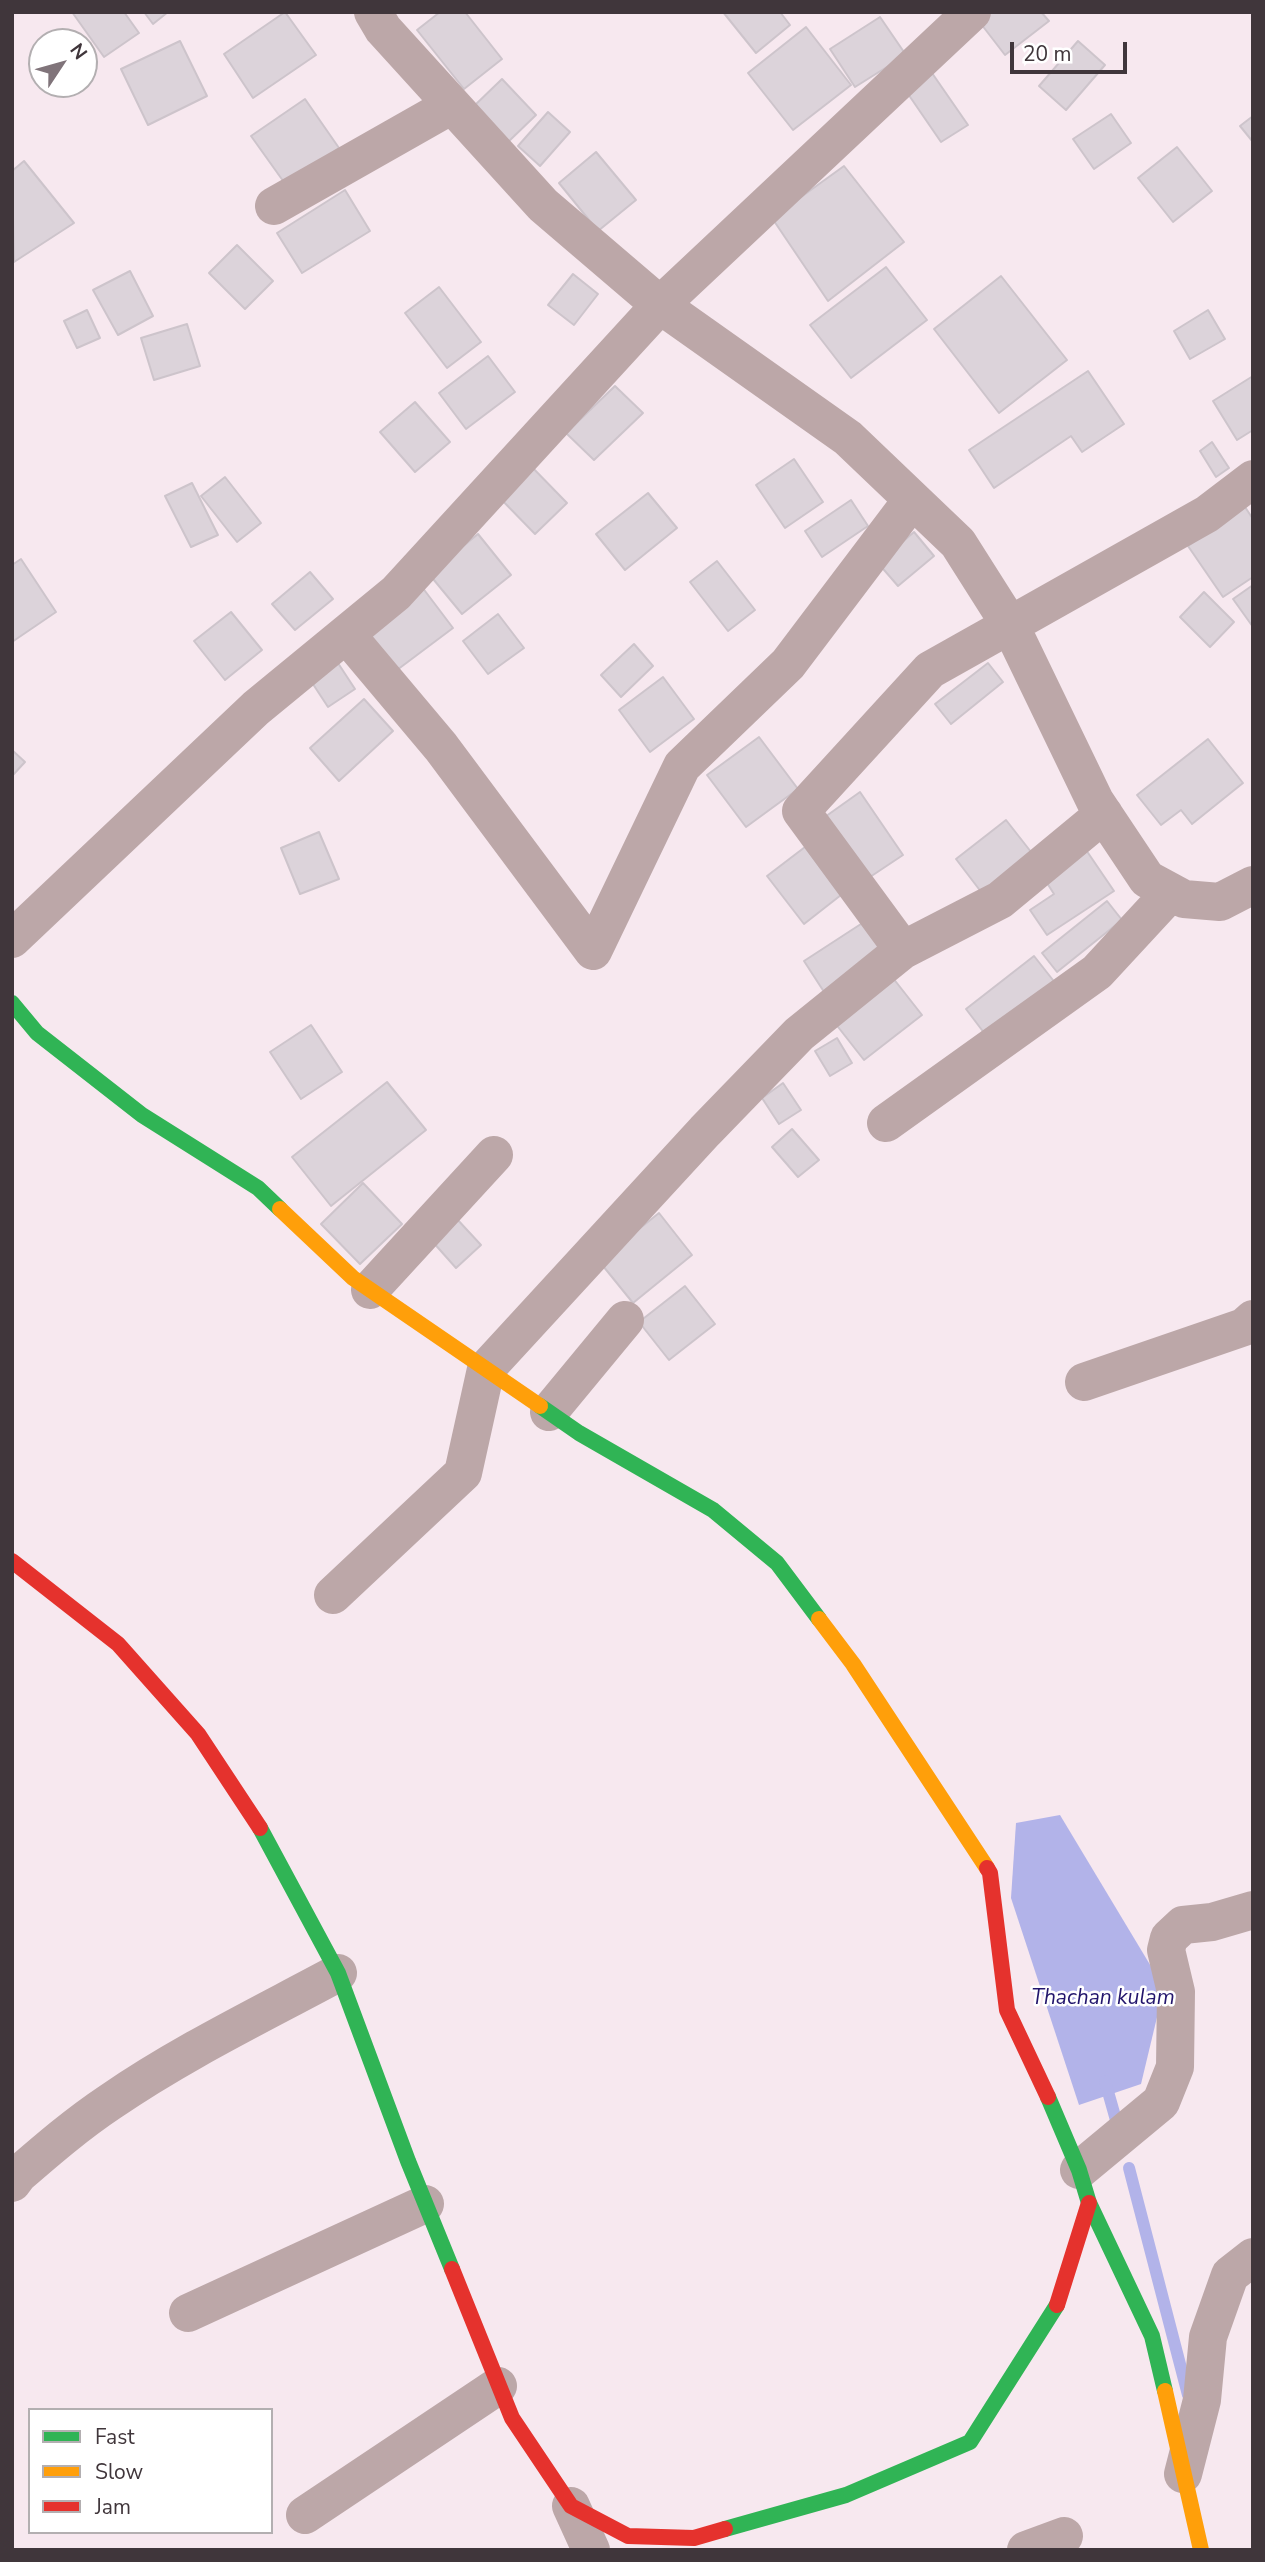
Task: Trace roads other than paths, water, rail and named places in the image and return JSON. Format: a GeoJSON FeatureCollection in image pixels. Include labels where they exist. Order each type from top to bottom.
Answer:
{"type":"FeatureCollection","features":[{"type":"Feature","properties":{"kind":"street"},"geometry":{"type":"LineString","coordinates":[[373,12],[383,29],[543,205],[660,305],[848,438],[958,543],[1010,625],[1095,801],[1147,878],[1184,899],[1220,902],[1253,885]]}},
{"type":"Feature","properties":{"kind":"street"},"geometry":{"type":"LineString","coordinates":[[12,939],[256,708],[396,593],[660,305],[972,12]]}},
{"type":"Feature","properties":{"kind":"street"},"geometry":{"type":"LineString","coordinates":[[274,206],[452,105]]}},
{"type":"Feature","properties":{"kind":"street"},"geometry":{"type":"LineString","coordinates":[[903,950],[802,811],[930,670],[1207,513],[1253,479]]}},
{"type":"Feature","properties":{"kind":"street"},"geometry":{"type":"LineString","coordinates":[[346,634],[441,747],[593,951],[682,766],[788,664],[912,500]]}},
{"type":"Feature","properties":{"kind":"street"},"geometry":{"type":"LineString","coordinates":[[333,1595],[463,1473],[486,1369],[705,1131],[799,1034],[903,950],[1000,900],[1104,814]]}},
{"type":"Feature","properties":{"kind":"street"},"geometry":{"type":"LineString","coordinates":[[886,1123],[1097,972],[1171,892]]}},
{"type":"Feature","properties":{"kind":"street"},"geometry":{"type":"LineString","coordinates":[[12,1003],[37,1033],[142,1115],[258,1188],[353,1278],[579,1433],[713,1510],[777,1563],[853,1664],[990,1873],[1007,2010],[1057,2117],[1084,2186],[1152,2336],[1201,2550]]}},
{"type":"Feature","properties":{"kind":"street"},"geometry":{"type":"LineString","coordinates":[[370,1290],[494,1155]]}},
{"type":"Feature","properties":{"kind":"street"},"geometry":{"type":"LineString","coordinates":[[1084,1382],[1244,1327],[1253,1319]]}},
{"type":"Feature","properties":{"kind":"street"},"geometry":{"type":"LineString","coordinates":[[549,1412],[625,1320]]}},
{"type":"Feature","properties":{"kind":"street"},"geometry":{"type":"LineString","coordinates":[[12,1561],[118,1644],[198,1734],[263,1832],[338,1973],[425,2204],[512,2418],[571,2506],[591,2550]]}},
{"type":"Feature","properties":{"kind":"street"},"geometry":{"type":"LineString","coordinates":[[571,2506],[628,2536],[694,2538],[846,2495],[970,2442],[1056,2307],[1084,2186],[1161,2102],[1175,2067],[1176,1992],[1166,1950],[1169,1938],[1183,1925],[1212,1922],[1253,1910]]}},
{"type":"Feature","properties":{"kind":"street"},"geometry":{"type":"LineString","coordinates":[[12,2183],[63,2136],[112,2100],[222,2035],[338,1973]]}},
{"type":"Feature","properties":{"kind":"street"},"geometry":{"type":"LineString","coordinates":[[188,2314],[425,2204]]}},
{"type":"Feature","properties":{"kind":"street"},"geometry":{"type":"LineString","coordinates":[[1183,2474],[1202,2399],[1208,2337],[1230,2275],[1253,2257]]}},
{"type":"Feature","properties":{"kind":"street"},"geometry":{"type":"LineString","coordinates":[[305,2515],[498,2386]]}},
{"type":"Feature","properties":{"kind":"street"},"geometry":{"type":"LineString","coordinates":[[1026,2550],[1064,2536]]}},
{"type":"Feature","properties":{"kind":"water","name":"Thachan kulam"},"geometry":{"type":"Polygon","coordinates":[[[1060,1815],[1164,1988],[1141,2084],[1079,2105],[1011,1898],[1016,1823],[1060,1815]]]}},
{"type":"Feature","properties":{"kind":"waterway"},"geometry":{"type":"LineString","coordinates":[[1105,2081],[1116,2120]]}},
{"type":"Feature","properties":{"kind":"waterway"},"geometry":{"type":"LineString","coordinates":[[1129,2168],[1188,2395]]}}]}
